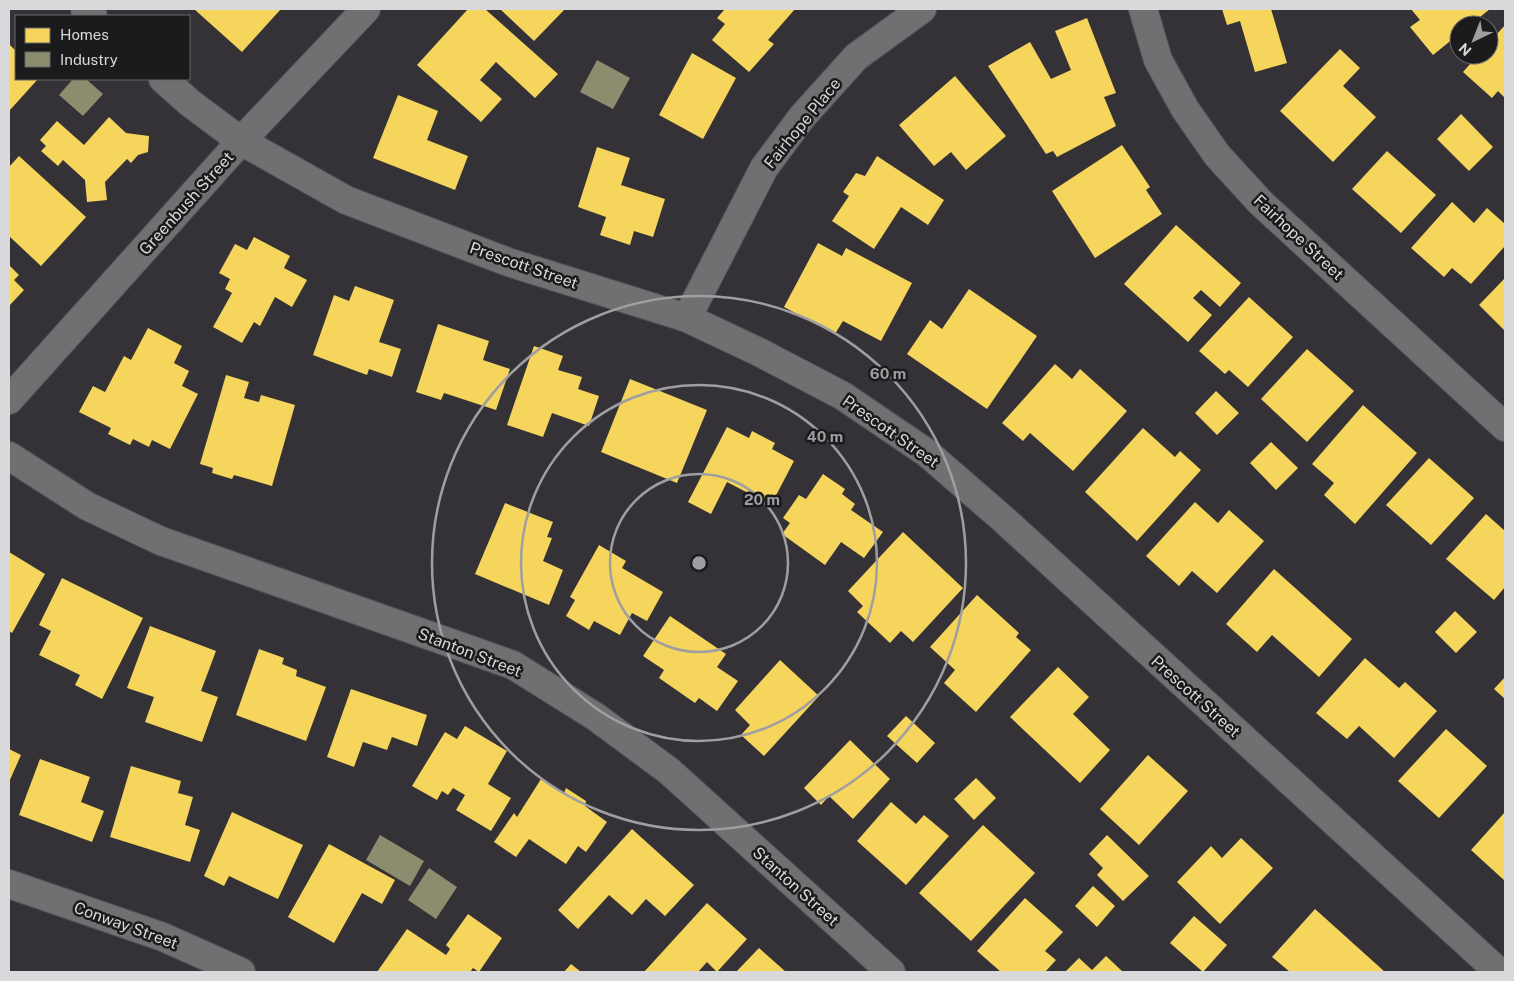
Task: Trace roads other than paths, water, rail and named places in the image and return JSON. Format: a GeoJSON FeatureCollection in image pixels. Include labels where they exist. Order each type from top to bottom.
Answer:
{"type":"FeatureCollection","features":[{"type":"Feature","properties":{"kind":"street","name":"Greenbush Street"},"geometry":{"type":"LineString","coordinates":[[9,400],[241,141],[366,9]]}},
{"type":"Feature","properties":{"kind":"street","name":"Fairhope Place"},"geometry":{"type":"LineString","coordinates":[[687,318],[764,168],[802,117],[856,57],[922,9]]}},
{"type":"Feature","properties":{"kind":"street","name":"Fairhope Street"},"geometry":{"type":"LineString","coordinates":[[1143,9],[1158,60],[1185,109],[1217,154],[1261,203],[1505,427]]}},
{"type":"Feature","properties":{"kind":"street","name":"Prescott Street"},"geometry":{"type":"LineString","coordinates":[[164,80],[190,103],[241,141],[346,200],[508,262],[687,318],[759,352],[843,396],[927,453],[1002,518],[1499,972]]}},
{"type":"Feature","properties":{"kind":"street","name":"Stanton Street"},"geometry":{"type":"LineString","coordinates":[[9,456],[87,506],[161,541],[513,665],[596,716],[670,771],[891,972]]}},
{"type":"Feature","properties":{"kind":"street","name":"Conway Street"},"geometry":{"type":"LineString","coordinates":[[9,884],[163,937],[241,972]]}}]}
